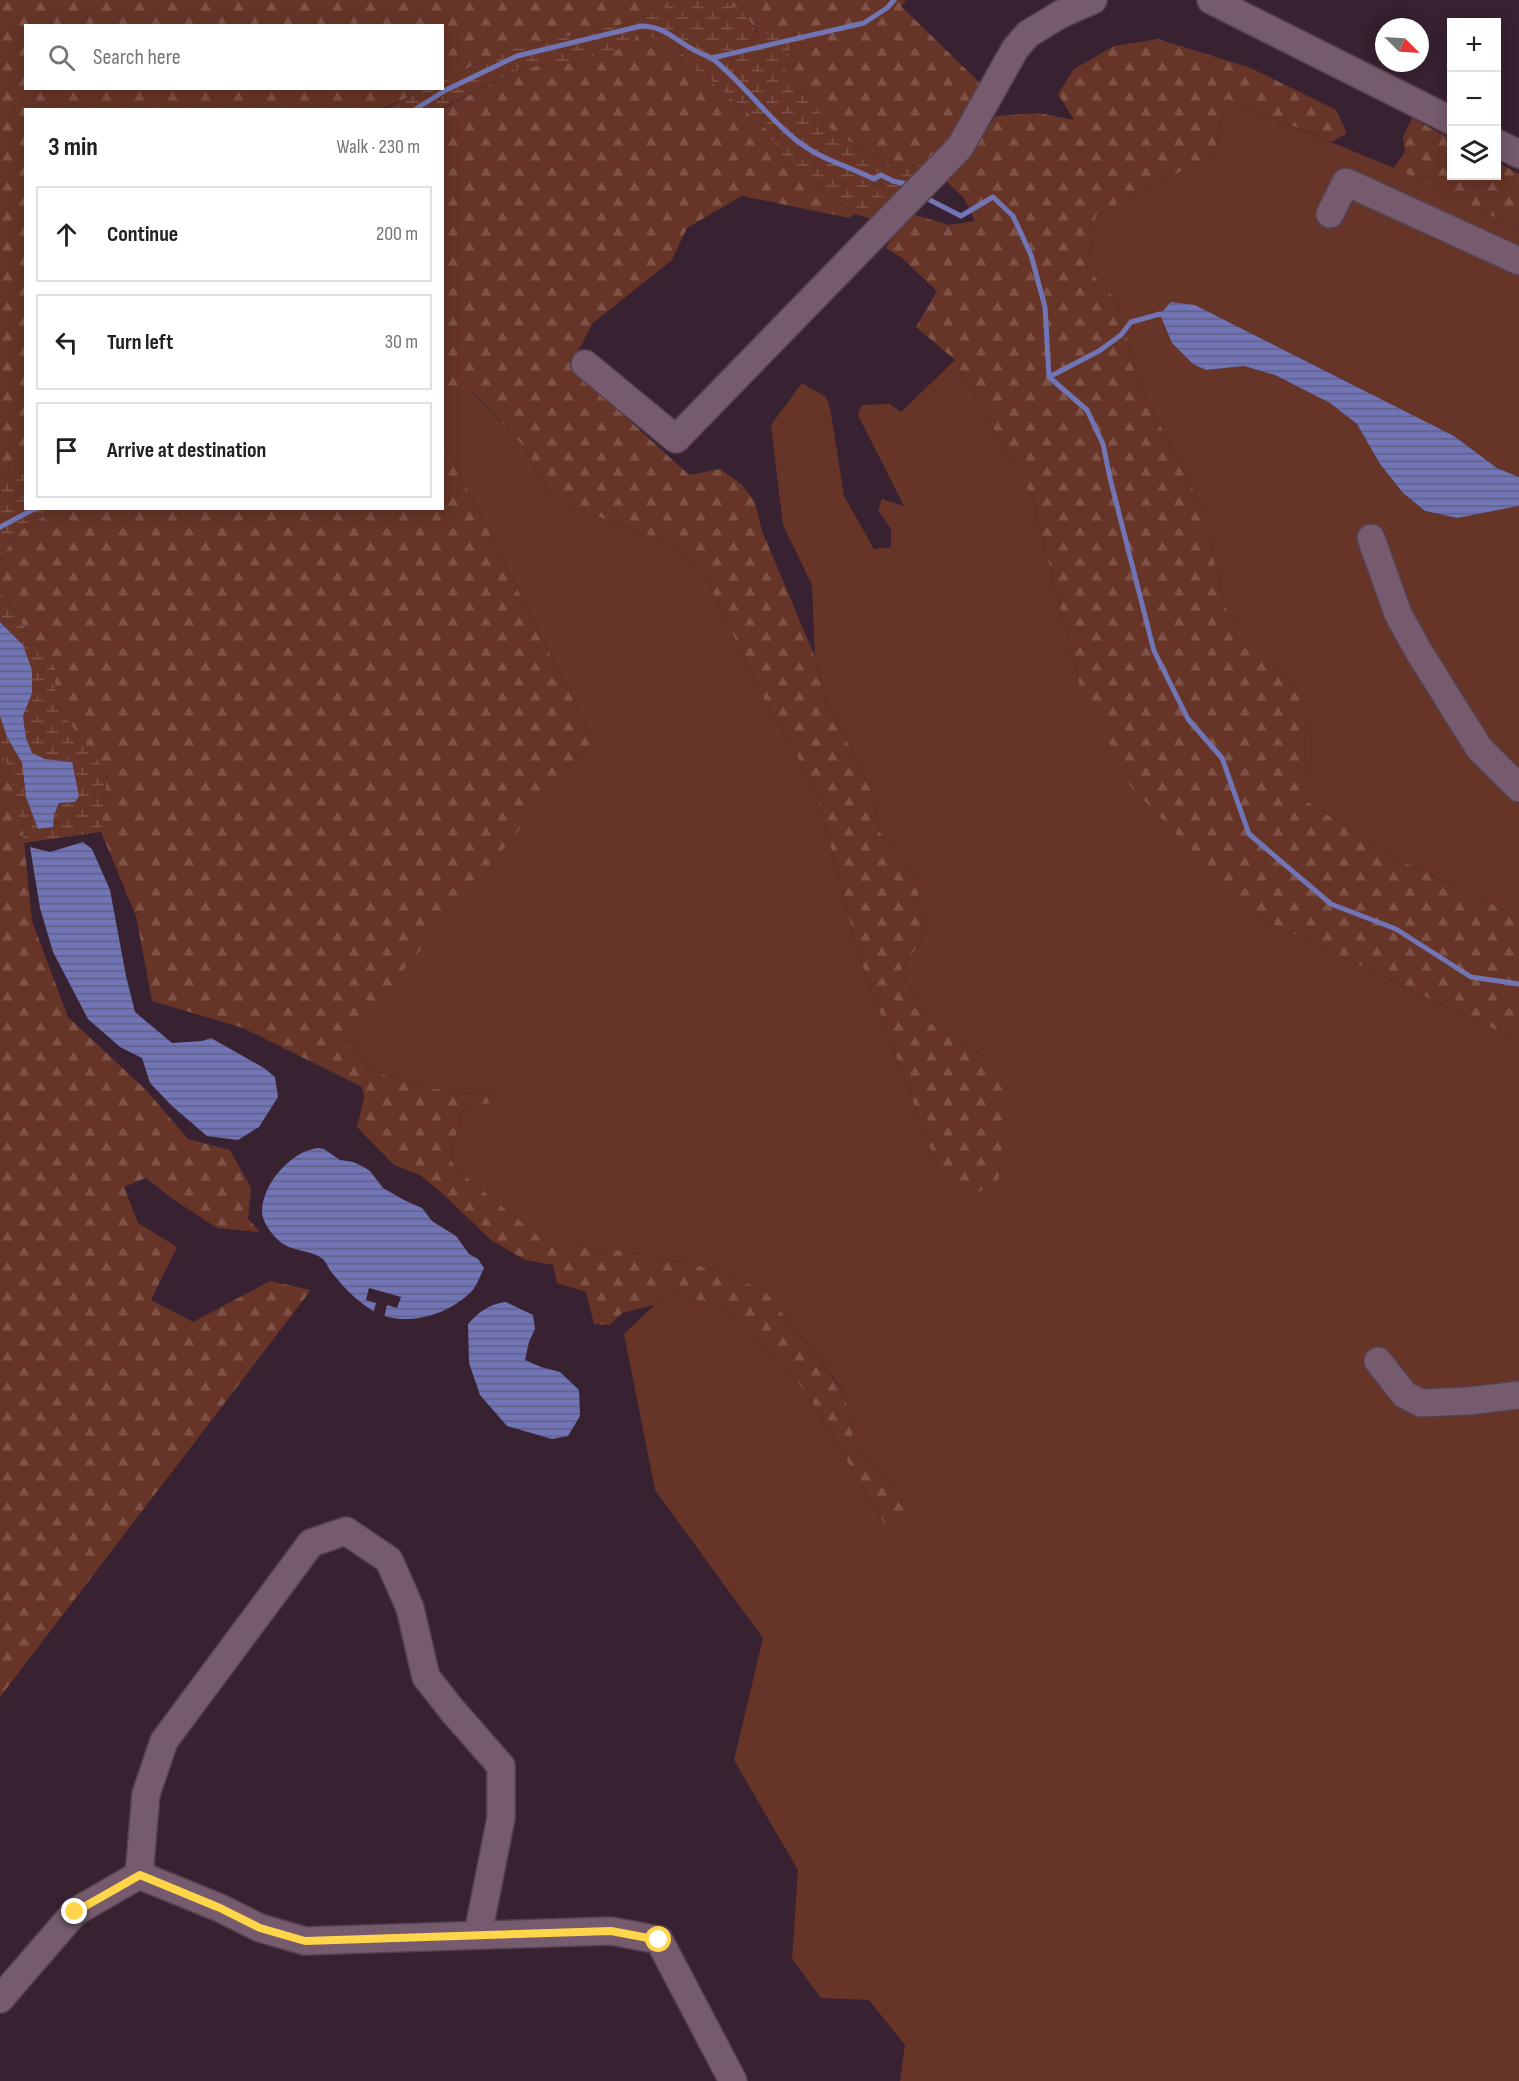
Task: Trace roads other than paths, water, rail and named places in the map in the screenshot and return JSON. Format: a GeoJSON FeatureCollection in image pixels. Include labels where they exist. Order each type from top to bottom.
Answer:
{"type":"FeatureCollection","features":[{"type":"Feature","properties":{"kind":"street"},"geometry":{"type":"LineString","coordinates":[[585,364],[675,439],[960,147],[1015,49],[1028,34],[1061,14],[1093,0]]}},
{"type":"Feature","properties":{"kind":"street"},"geometry":{"type":"LineString","coordinates":[[1211,0],[1447,118]]}},
{"type":"Feature","properties":{"kind":"street"},"geometry":{"type":"LineString","coordinates":[[1501,145],[1519,154]]}},
{"type":"Feature","properties":{"kind":"street"},"geometry":{"type":"LineString","coordinates":[[1330,214],[1346,182],[1519,261]]}},
{"type":"Feature","properties":{"kind":"street"},"geometry":{"type":"LineString","coordinates":[[1371,538],[1398,614],[1419,652],[1479,748],[1519,788]]}},
{"type":"Feature","properties":{"kind":"street"},"geometry":{"type":"LineString","coordinates":[[1378,1360],[1405,1395],[1421,1403],[1469,1401],[1519,1395]]}},
{"type":"Feature","properties":{"kind":"street"},"geometry":{"type":"LineString","coordinates":[[140,1875],[146,1794],[164,1741],[311,1543],[346,1531],[389,1560],[410,1608],[426,1677],[501,1766],[501,1818],[478,1934]]}},
{"type":"Feature","properties":{"kind":"street"},"geometry":{"type":"LineString","coordinates":[[140,1875],[220,1908],[260,1928],[305,1941],[611,1931],[659,1940],[733,2081]]}},
{"type":"Feature","properties":{"kind":"street"},"geometry":{"type":"LineString","coordinates":[[0,1999],[75,1912],[140,1875]]}},
{"type":"Feature","properties":{"kind":"water"},"geometry":{"type":"Polygon","coordinates":[[[1171,302],[1195,305],[1454,436],[1497,468],[1519,477],[1519,506],[1457,518],[1425,511],[1403,493],[1380,464],[1357,424],[1330,403],[1275,375],[1244,366],[1206,370],[1193,364],[1172,343],[1160,314],[1171,302]]]}},
{"type":"Feature","properties":{"kind":"water"},"geometry":{"type":"Polygon","coordinates":[[[0,622],[23,645],[32,670],[32,693],[23,716],[26,738],[32,753],[45,759],[72,762],[79,796],[75,802],[59,803],[54,815],[53,827],[38,829],[26,797],[22,763],[7,737],[0,716],[0,622]]]}},
{"type":"Feature","properties":{"kind":"water"},"geometry":{"type":"Polygon","coordinates":[[[83,842],[92,849],[110,890],[135,1012],[172,1043],[202,1041],[211,1038],[264,1068],[275,1077],[278,1097],[259,1127],[238,1140],[207,1136],[172,1106],[150,1083],[142,1058],[120,1047],[88,1019],[53,952],[40,908],[30,847],[50,852],[83,842]]]}},
{"type":"Feature","properties":{"kind":"water"},"geometry":{"type":"Polygon","coordinates":[[[324,1149],[340,1160],[353,1162],[370,1171],[383,1188],[422,1208],[432,1221],[456,1236],[469,1254],[478,1259],[484,1268],[471,1292],[461,1301],[436,1314],[409,1319],[382,1315],[370,1309],[350,1293],[323,1259],[312,1253],[287,1246],[277,1239],[267,1227],[262,1215],[263,1201],[267,1191],[288,1162],[308,1150],[324,1149]]]}},
{"type":"Feature","properties":{"kind":"water"},"geometry":{"type":"Polygon","coordinates":[[[506,1302],[533,1315],[535,1329],[525,1360],[560,1372],[579,1390],[580,1416],[568,1436],[552,1439],[507,1426],[480,1395],[469,1363],[468,1324],[485,1309],[506,1302]]]}},
{"type":"Feature","properties":{"kind":"waterway"},"geometry":{"type":"LineString","coordinates":[[712,58],[864,23],[887,8],[894,0]]}},
{"type":"Feature","properties":{"kind":"waterway"},"geometry":{"type":"LineString","coordinates":[[417,108],[446,90],[517,56],[641,26],[656,28],[714,60],[785,131],[805,147],[874,179],[881,175],[893,181],[911,185]]}},
{"type":"Feature","properties":{"kind":"waterway"},"geometry":{"type":"LineString","coordinates":[[924,197],[961,216],[993,197],[1013,216],[1031,255],[1045,307],[1049,377],[1087,410],[1103,444],[1154,651],[1188,719],[1222,758],[1249,834],[1331,904],[1396,929],[1471,977],[1519,984]]}},
{"type":"Feature","properties":{"kind":"waterway"},"geometry":{"type":"LineString","coordinates":[[1049,377],[1099,351],[1121,335],[1131,322],[1160,314]]}},
{"type":"Feature","properties":{"kind":"waterway"},"geometry":{"type":"LineString","coordinates":[[0,527],[32,510]]}}]}
